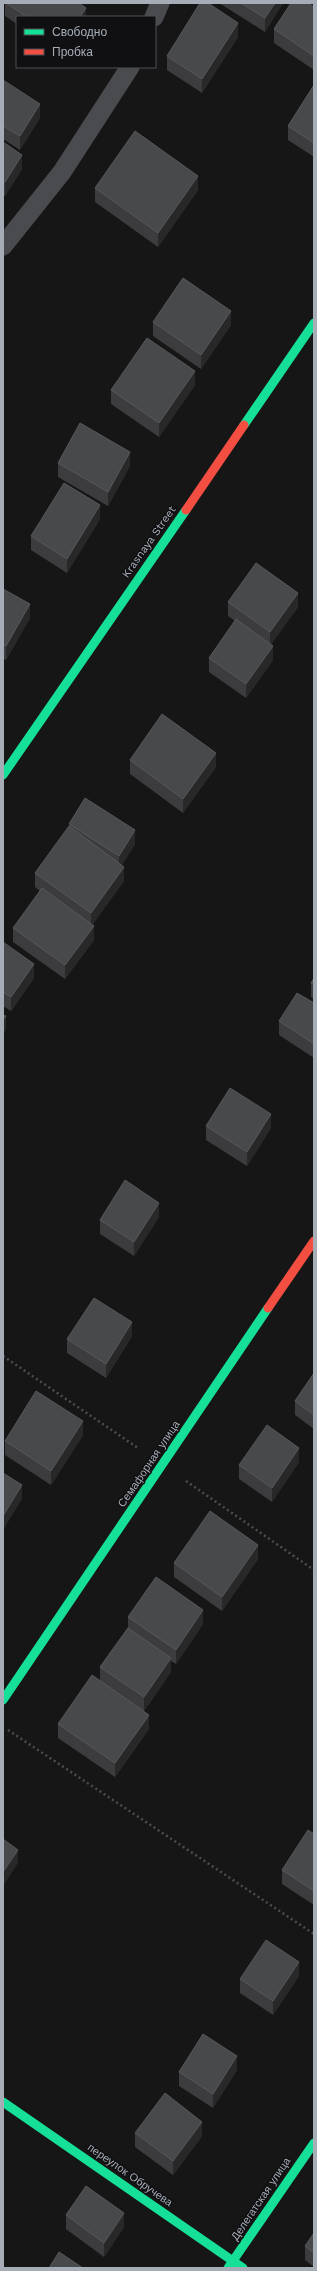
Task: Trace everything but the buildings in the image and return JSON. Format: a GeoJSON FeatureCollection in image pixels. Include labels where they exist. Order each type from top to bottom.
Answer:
{"type":"FeatureCollection","features":[{"type":"Feature","properties":{"kind":"street","name":"Krasnaya Street"},"geometry":{"type":"LineString","coordinates":[[3,775],[314,323]]}},
{"type":"Feature","properties":{"kind":"street","name":"Семафорная улица"},"geometry":{"type":"LineString","coordinates":[[3,1700],[314,1241]]}},
{"type":"Feature","properties":{"kind":"street","name":"переулок Обручева"},"geometry":{"type":"LineString","coordinates":[[3,2102],[231,2264],[243,2268]]}},
{"type":"Feature","properties":{"kind":"street","name":"Делегатская улица"},"geometry":{"type":"LineString","coordinates":[[231,2264],[314,2143]]}},
{"type":"Feature","properties":{"kind":"lane"},"geometry":{"type":"LineString","coordinates":[[154,16],[160,3]]}},
{"type":"Feature","properties":{"kind":"lane"},"geometry":{"type":"LineString","coordinates":[[3,246],[62,172],[129,68]]}},
{"type":"Feature","properties":{"kind":"path"},"geometry":{"type":"LineString","coordinates":[[3,1726],[314,1934]]}},
{"type":"Feature","properties":{"kind":"traffic: fast"},"geometry":{"type":"LineString","coordinates":[[244,425],[314,323]]}},
{"type":"Feature","properties":{"kind":"traffic: fast"},"geometry":{"type":"LineString","coordinates":[[3,775],[186,510]]}},
{"type":"Feature","properties":{"kind":"traffic: fast"},"geometry":{"type":"LineString","coordinates":[[3,1700],[268,1308]]}},
{"type":"Feature","properties":{"kind":"traffic: fast"},"geometry":{"type":"LineString","coordinates":[[3,2102],[243,2268]]}},
{"type":"Feature","properties":{"kind":"traffic: fast"},"geometry":{"type":"LineString","coordinates":[[228,2268],[314,2143]]}},
{"type":"Feature","properties":{"kind":"traffic: jam"},"geometry":{"type":"LineString","coordinates":[[186,510],[244,425]]}},
{"type":"Feature","properties":{"kind":"traffic: jam"},"geometry":{"type":"LineString","coordinates":[[268,1308],[314,1241]]}}]}
